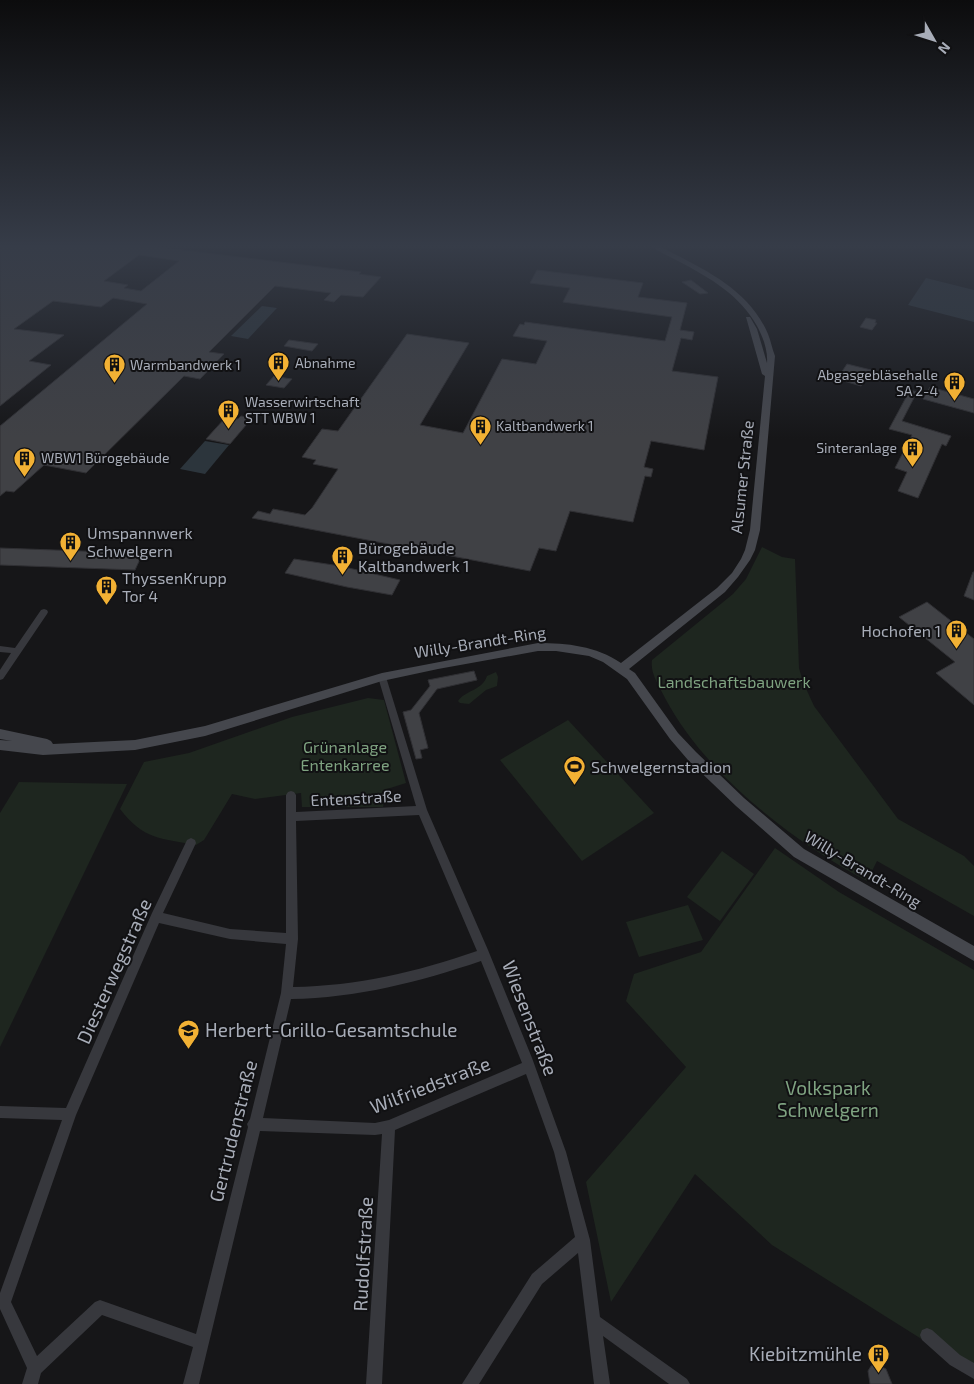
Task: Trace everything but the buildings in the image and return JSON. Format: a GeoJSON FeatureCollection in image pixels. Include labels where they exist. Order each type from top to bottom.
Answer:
{"type":"FeatureCollection","features":[{"type":"Feature","properties":{"kind":"street","name":"Alsumer Straße"},"geometry":{"type":"LineString","coordinates":[[622,668],[721,590],[735,575],[750,550],[758,506],[767,381],[771,356],[769,344],[750,310]]}},
{"type":"Feature","properties":{"kind":"street"},"geometry":{"type":"LineString","coordinates":[[0,677],[44,612]]}},
{"type":"Feature","properties":{"kind":"street","name":"Willy-Brandt-Ring"},"geometry":{"type":"LineString","coordinates":[[0,744],[43,750],[135,745],[213,729],[382,677],[538,647],[563,647],[590,652],[622,668],[639,684],[674,736],[692,756],[740,802],[799,853],[974,954]]}},
{"type":"Feature","properties":{"kind":"street"},"geometry":{"type":"LineString","coordinates":[[0,649],[18,650]]}},
{"type":"Feature","properties":{"kind":"street","name":"Wiesenstraße"},"geometry":{"type":"LineString","coordinates":[[382,677],[422,810],[484,954],[529,1066],[560,1152],[583,1240],[602,1384]]}},
{"type":"Feature","properties":{"kind":"street","name":"Willy-Brandt-Ring"},"geometry":{"type":"LineString","coordinates":[[0,734],[70,748]]}},
{"type":"Feature","properties":{"kind":"street","name":"Gertrudenstraße"},"geometry":{"type":"LineString","coordinates":[[191,1384],[253,1124],[287,993],[292,939],[291,795]]}},
{"type":"Feature","properties":{"kind":"street","name":"Entenstraße"},"geometry":{"type":"LineString","coordinates":[[291,817],[422,810]]}},
{"type":"Feature","properties":{"kind":"street","name":"Diesterwegstraße"},"geometry":{"type":"LineString","coordinates":[[70,1114],[156,917],[191,843]]}},
{"type":"Feature","properties":{"kind":"street"},"geometry":{"type":"LineString","coordinates":[[156,917],[230,934],[292,939]]}},
{"type":"Feature","properties":{"kind":"street"},"geometry":{"type":"LineString","coordinates":[[287,993],[316,993],[387,983],[442,969],[484,954]]}},
{"type":"Feature","properties":{"kind":"street","name":"Wilfriedstraße"},"geometry":{"type":"LineString","coordinates":[[253,1124],[375,1129],[389,1126],[529,1066]]}},
{"type":"Feature","properties":{"kind":"street"},"geometry":{"type":"LineString","coordinates":[[0,1112],[70,1114],[4,1302],[35,1368]]}},
{"type":"Feature","properties":{"kind":"street","name":"Rudolfstraße"},"geometry":{"type":"LineString","coordinates":[[374,1384],[389,1126]]}},
{"type":"Feature","properties":{"kind":"street"},"geometry":{"type":"LineString","coordinates":[[470,1384],[537,1279],[583,1240]]}},
{"type":"Feature","properties":{"kind":"street"},"geometry":{"type":"LineString","coordinates":[[30,1384],[35,1368],[100,1307],[201,1343]]}},
{"type":"Feature","properties":{"kind":"street"},"geometry":{"type":"LineString","coordinates":[[594,1321],[682,1384]]}},
{"type":"Feature","properties":{"kind":"street"},"geometry":{"type":"LineString","coordinates":[[927,1336],[955,1360],[974,1372]]}},
{"type":"Feature","properties":{"kind":"green space","name":"Landschaftsbauwerk"},"geometry":{"type":"Polygon","coordinates":[[[762,547],[782,557],[795,559],[799,668],[814,706],[898,819],[964,856],[974,866],[974,916],[877,861],[867,881],[809,846],[781,826],[727,779],[682,726],[665,698],[654,675],[652,660],[733,594],[746,579],[762,547]]]}},
{"type":"Feature","properties":{"kind":"green space"},"geometry":{"type":"Polygon","coordinates":[[[496,672],[498,677],[497,686],[486,690],[469,704],[458,701],[482,685],[487,676],[496,672]]]}},
{"type":"Feature","properties":{"kind":"green space","name":"Grünanlage Entenkarree"},"geometry":{"type":"Polygon","coordinates":[[[368,698],[384,700],[406,783],[387,789],[383,807],[302,807],[301,793],[255,799],[232,794],[204,840],[196,845],[162,839],[145,832],[137,827],[120,809],[144,762],[189,753],[292,717],[368,698]]]}},
{"type":"Feature","properties":{"kind":"green space"},"geometry":{"type":"Polygon","coordinates":[[[568,720],[654,813],[582,861],[500,760],[568,720]]]}},
{"type":"Feature","properties":{"kind":"green space"},"geometry":{"type":"Polygon","coordinates":[[[19,782],[127,784],[0,1047],[0,813],[19,782]]]}},
{"type":"Feature","properties":{"kind":"green space","name":"Volkspark Schwelgern"},"geometry":{"type":"Polygon","coordinates":[[[775,848],[839,892],[974,970],[974,1372],[772,1245],[695,1174],[611,1302],[586,1182],[686,1067],[626,1001],[634,974],[701,952],[775,848]]]}},
{"type":"Feature","properties":{"kind":"green space"},"geometry":{"type":"Polygon","coordinates":[[[722,851],[754,874],[720,921],[687,897],[722,851]]]}},
{"type":"Feature","properties":{"kind":"green space"},"geometry":{"type":"Polygon","coordinates":[[[688,905],[703,940],[639,957],[626,922],[688,905]]]}},
{"type":"Feature","properties":{"kind":"shaded area"},"geometry":{"type":"Polygon","coordinates":[[[258,310],[276,310],[248,339],[231,336],[258,310]]]}},
{"type":"Feature","properties":{"kind":"shaded area"},"geometry":{"type":"Polygon","coordinates":[[[926,310],[974,310],[974,322],[926,310]]]}},
{"type":"Feature","properties":{"kind":"shaded area"},"geometry":{"type":"Polygon","coordinates":[[[205,441],[229,445],[205,474],[180,469],[205,441]]]}},
{"type":"Feature","properties":{"kind":"place","name":"Abnahme"},"geometry":{"type":"Point","coordinates":[279,382]}},
{"type":"Feature","properties":{"kind":"place","name":"Warmbandwerk 1"},"geometry":{"type":"Point","coordinates":[114,384]}},
{"type":"Feature","properties":{"kind":"place","name":"Abgasgebläsehalle SA 2-4"},"geometry":{"type":"Point","coordinates":[954,402]}},
{"type":"Feature","properties":{"kind":"place","name":"Wasserwirtschaft STT WBW 1"},"geometry":{"type":"Point","coordinates":[229,429]}},
{"type":"Feature","properties":{"kind":"place","name":"Kaltbandwerk 1"},"geometry":{"type":"Point","coordinates":[480,445]}},
{"type":"Feature","properties":{"kind":"place","name":"Sinteranlage"},"geometry":{"type":"Point","coordinates":[913,467]}},
{"type":"Feature","properties":{"kind":"place","name":"WBW1 Bürogebäude"},"geometry":{"type":"Point","coordinates":[25,477]}},
{"type":"Feature","properties":{"kind":"place","name":"Umspannwerk Schwelgern"},"geometry":{"type":"Point","coordinates":[71,561]}},
{"type":"Feature","properties":{"kind":"place","name":"Bürogebäude Kaltbandwerk 1"},"geometry":{"type":"Point","coordinates":[342,576]}},
{"type":"Feature","properties":{"kind":"place","name":"ThyssenKrupp Tor 4"},"geometry":{"type":"Point","coordinates":[106,606]}},
{"type":"Feature","properties":{"kind":"place","name":"Hochofen 1"},"geometry":{"type":"Point","coordinates":[957,650]}},
{"type":"Feature","properties":{"kind":"place","name":"Schwelgernstadion"},"geometry":{"type":"Point","coordinates":[575,786]}},
{"type":"Feature","properties":{"kind":"place","name":"Herbert-Grillo-Gesamtschule"},"geometry":{"type":"Point","coordinates":[189,1049]}},
{"type":"Feature","properties":{"kind":"place","name":"Kiebitzmühle"},"geometry":{"type":"Point","coordinates":[878,1373]}}]}
